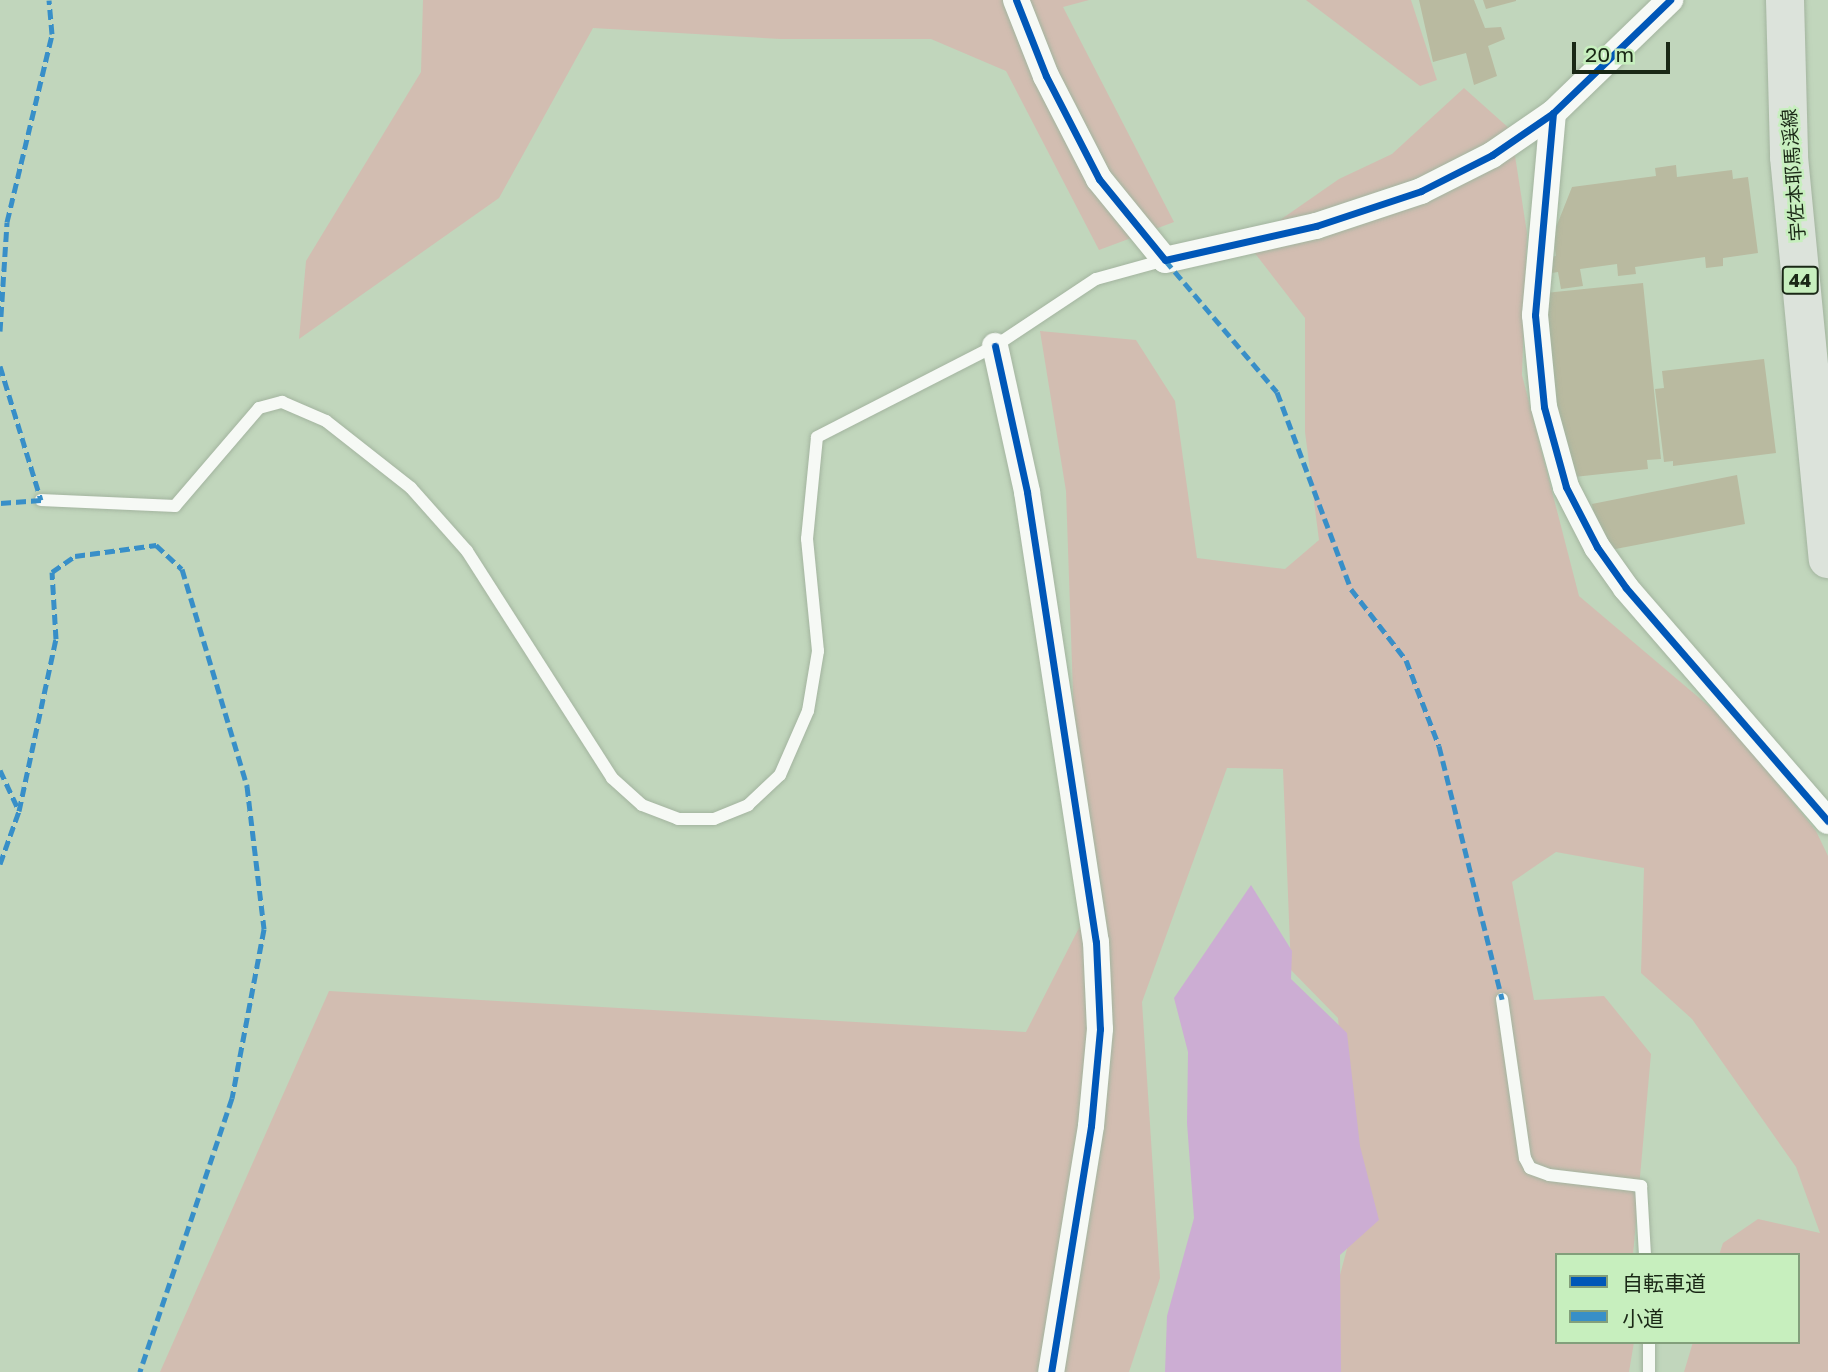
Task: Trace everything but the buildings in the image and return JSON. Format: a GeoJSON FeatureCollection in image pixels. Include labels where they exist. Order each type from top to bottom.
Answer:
{"type":"FeatureCollection","features":[{"type":"Feature","properties":{"kind":"main road","name":"宇佐本耶馬渓線"},"geometry":{"type":"LineString","coordinates":[[1785,0],[1789,157],[1822,455],[1828,559]]}},
{"type":"Feature","properties":{"kind":"street"},"geometry":{"type":"LineString","coordinates":[[1016,0],[1041,64],[1099,179],[1165,260],[1316,226],[1421,191],[1492,155],[1553,113],[1670,0]]}},
{"type":"Feature","properties":{"kind":"street"},"geometry":{"type":"LineString","coordinates":[[1553,113],[1535,315],[1544,407],[1566,487],[1597,547],[1626,589],[1828,821]]}},
{"type":"Feature","properties":{"kind":"street"},"geometry":{"type":"LineString","coordinates":[[995,346],[1027,492],[1097,967],[1100,1029],[1091,1126],[1051,1372]]}},
{"type":"Feature","properties":{"kind":"lane"},"geometry":{"type":"LineString","coordinates":[[41,500],[175,506],[259,408],[282,402],[326,421],[411,488],[467,551],[612,778],[642,805],[678,819],[714,819],[748,805],[780,775],[808,711],[818,651],[807,539],[817,437],[995,346],[1096,279],[1165,260]]}},
{"type":"Feature","properties":{"kind":"lane"},"geometry":{"type":"LineString","coordinates":[[1502,999],[1525,1158],[1530,1168],[1549,1175],[1641,1186],[1645,1253]]}},
{"type":"Feature","properties":{"kind":"lane"},"geometry":{"type":"LineString","coordinates":[[1649,1344],[1649,1372]]}},
{"type":"Feature","properties":{"kind":"shaded area"},"geometry":{"type":"Polygon","coordinates":[[[423,0],[1089,0],[1063,7],[1174,222],[1099,250],[1006,71],[931,39],[781,39],[593,28],[499,198],[299,339],[306,261],[421,72],[423,0]]]}},
{"type":"Feature","properties":{"kind":"shaded area"},"geometry":{"type":"Polygon","coordinates":[[[1306,0],[1411,0],[1437,80],[1420,86],[1306,0]]]}},
{"type":"Feature","properties":{"kind":"shaded area"},"geometry":{"type":"Polygon","coordinates":[[[1464,88],[1511,130],[1527,233],[1522,375],[1579,596],[1730,724],[1816,831],[1828,856],[1828,1372],[1684,1372],[1692,1344],[1800,1344],[1800,1253],[1720,1253],[1723,1243],[1758,1219],[1820,1233],[1796,1167],[1692,1019],[1641,973],[1644,868],[1556,852],[1512,882],[1534,1000],[1604,996],[1651,1054],[1633,1253],[1555,1253],[1555,1344],[1634,1344],[1629,1372],[1336,1372],[1332,1305],[1356,1215],[1338,1018],[1291,970],[1283,769],[1227,768],[1142,1002],[1160,1278],[1129,1372],[160,1372],[329,991],[1026,1032],[1081,924],[1066,491],[1040,331],[1136,340],[1175,401],[1197,558],[1285,569],[1319,540],[1305,432],[1305,318],[1247,243],[1339,179],[1392,154],[1464,88]]]}},
{"type":"Feature","properties":{"kind":"shaded area"},"geometry":{"type":"Polygon","coordinates":[[[1251,885],[1292,951],[1291,979],[1347,1033],[1360,1146],[1379,1220],[1340,1255],[1341,1372],[1165,1372],[1167,1316],[1194,1218],[1187,1123],[1188,1052],[1174,998],[1251,885]]]}},
{"type":"Feature","properties":{"kind":"marked path"},"geometry":{"type":"LineString","coordinates":[[0,331],[7,222],[52,34],[49,0]]}},
{"type":"Feature","properties":{"kind":"marked path"},"geometry":{"type":"LineString","coordinates":[[1165,260],[1277,392],[1351,589],[1406,660],[1439,746],[1502,999]]}},
{"type":"Feature","properties":{"kind":"marked path"},"geometry":{"type":"LineString","coordinates":[[0,366],[41,500],[0,503]]}},
{"type":"Feature","properties":{"kind":"marked path"},"geometry":{"type":"LineString","coordinates":[[0,864],[19,811],[56,639],[52,572],[75,556],[156,545],[182,569],[247,786],[264,929],[232,1098],[140,1372]]}},
{"type":"Feature","properties":{"kind":"marked path"},"geometry":{"type":"LineString","coordinates":[[0,770],[19,811]]}},
{"type":"Feature","properties":{"kind":"cycle path"},"geometry":{"type":"LineString","coordinates":[[1016,0],[1046,76],[1099,179],[1165,260],[1316,226],[1421,191],[1492,155],[1553,113],[1670,0]]}},
{"type":"Feature","properties":{"kind":"cycle path"},"geometry":{"type":"LineString","coordinates":[[1553,113],[1535,315],[1544,407],[1566,487],[1597,547],[1626,588],[1828,821]]}},
{"type":"Feature","properties":{"kind":"cycle path"},"geometry":{"type":"LineString","coordinates":[[995,346],[1027,492],[1096,942],[1100,1029],[1091,1126],[1051,1372]]}}]}
